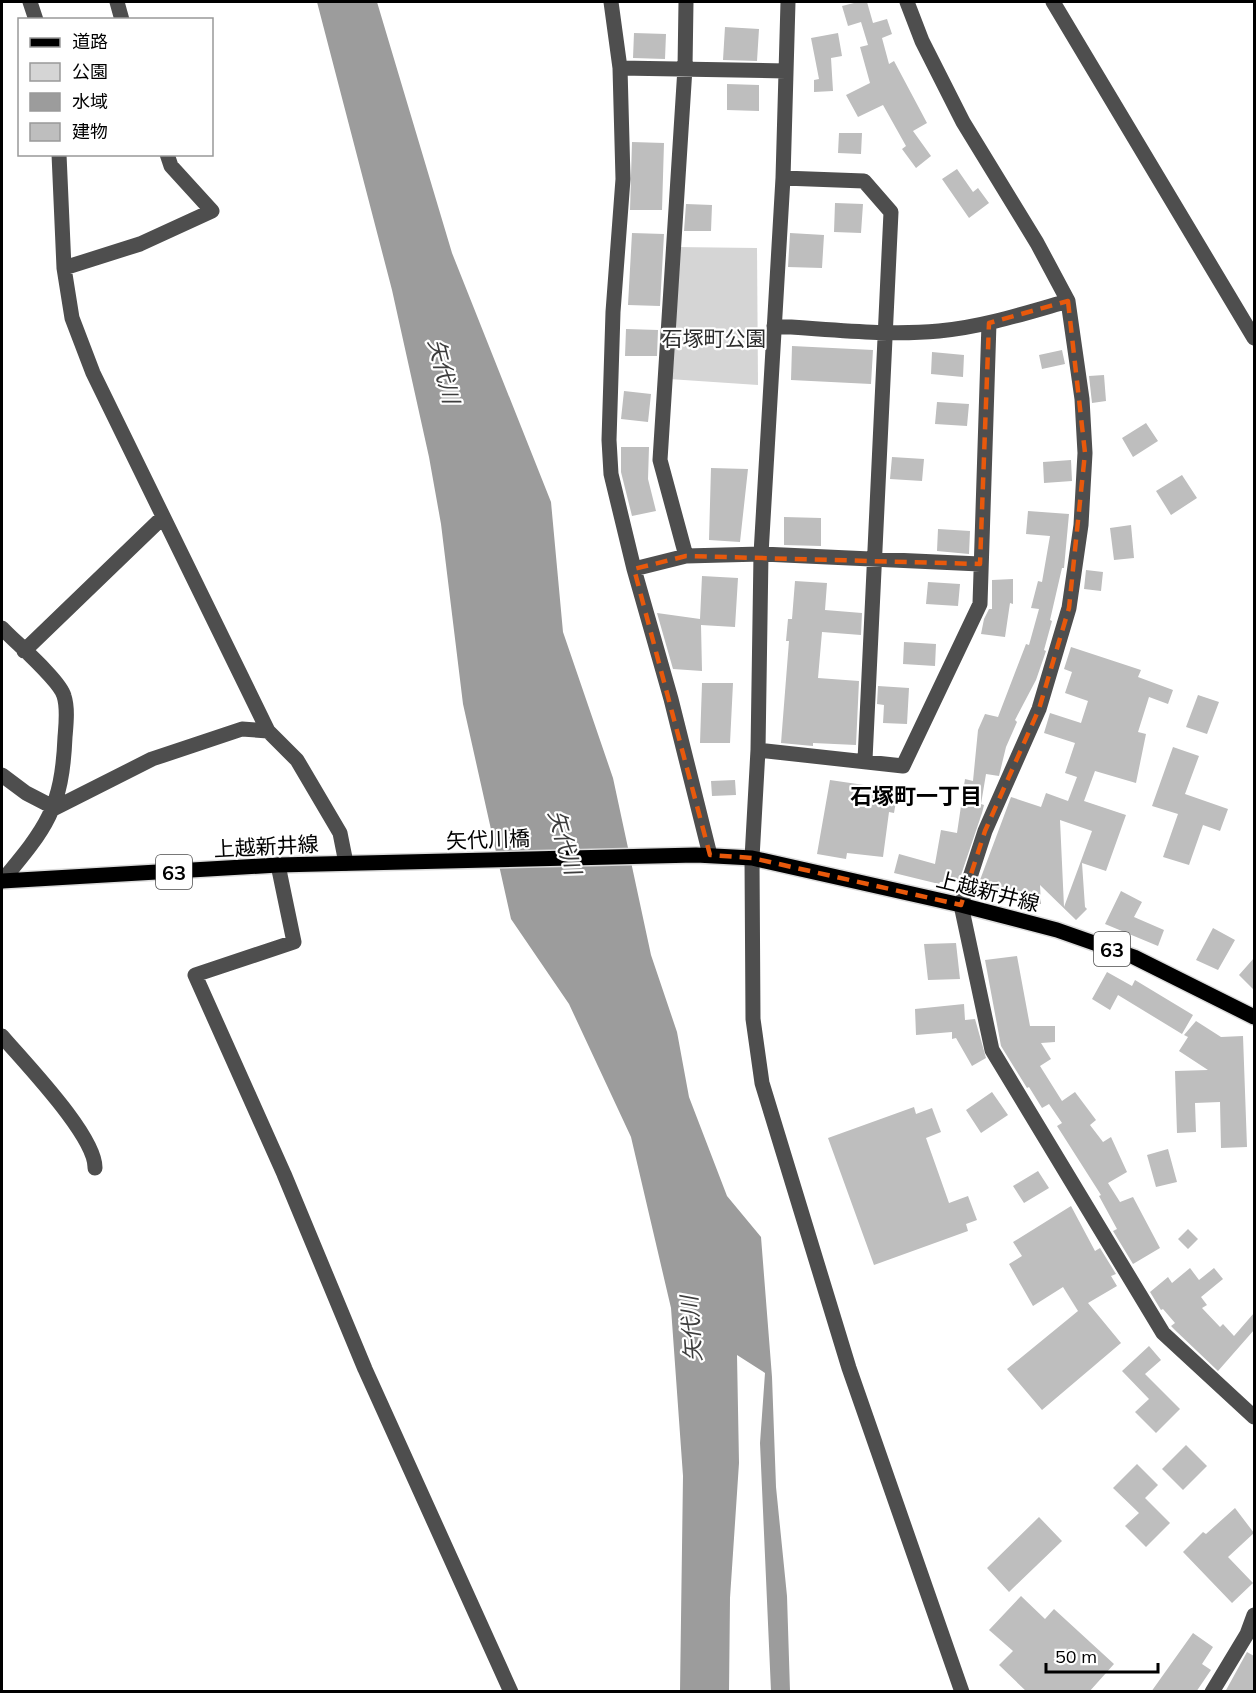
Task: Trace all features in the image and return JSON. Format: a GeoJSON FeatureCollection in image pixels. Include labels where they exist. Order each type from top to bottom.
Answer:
{"type":"FeatureCollection","features":[{"type":"Feature","properties":{"kind":"main road","name":"上越新井線"},"geometry":{"type":"LineString","coordinates":[[703,855],[752,858],[962,905],[1057,930],[1134,957],[1254,1017]]}},
{"type":"Feature","properties":{"kind":"main road","name":"矢代川橋"},"geometry":{"type":"LineString","coordinates":[[389,863],[703,855]]}},
{"type":"Feature","properties":{"kind":"main road","name":"上越新井線"},"geometry":{"type":"LineString","coordinates":[[2,881],[278,865],[389,863]]}},
{"type":"Feature","properties":{"kind":"street"},"geometry":{"type":"LineString","coordinates":[[30,2],[35,18]]}},
{"type":"Feature","properties":{"kind":"street"},"geometry":{"type":"LineString","coordinates":[[117,2],[121,18]]}},
{"type":"Feature","properties":{"kind":"street"},"geometry":{"type":"LineString","coordinates":[[611,2],[620,68],[623,179],[613,312],[609,440],[611,474],[703,855]]}},
{"type":"Feature","properties":{"kind":"street"},"geometry":{"type":"LineString","coordinates":[[686,2],[685,68],[660,459],[687,556]]}},
{"type":"Feature","properties":{"kind":"street"},"geometry":{"type":"LineString","coordinates":[[788,2],[783,178],[761,554],[758,750],[752,858],[753,1020],[762,1083],[849,1368],[962,1692]]}},
{"type":"Feature","properties":{"kind":"street"},"geometry":{"type":"LineString","coordinates":[[907,2],[922,41],[963,122],[1037,243],[1068,301],[1082,399],[1085,453],[1081,525],[1069,608],[1039,709],[985,831],[962,905],[992,1050],[1163,1333],[1254,1417]]}},
{"type":"Feature","properties":{"kind":"street"},"geometry":{"type":"LineString","coordinates":[[1053,2],[1254,338]]}},
{"type":"Feature","properties":{"kind":"street"},"geometry":{"type":"LineString","coordinates":[[620,68],[786,71]]}},
{"type":"Feature","properties":{"kind":"street"},"geometry":{"type":"LineString","coordinates":[[60,156],[64,268],[72,318],[93,373],[268,730],[297,760],[340,833],[346,863]]}},
{"type":"Feature","properties":{"kind":"street"},"geometry":{"type":"LineString","coordinates":[[64,268],[140,244],[212,211],[171,166],[168,156]]}},
{"type":"Feature","properties":{"kind":"street"},"geometry":{"type":"LineString","coordinates":[[783,178],[864,181],[891,212],[865,760]]}},
{"type":"Feature","properties":{"kind":"street"},"geometry":{"type":"LineString","coordinates":[[774,326],[886,333],[939,331],[989,323],[1068,301]]}},
{"type":"Feature","properties":{"kind":"street"},"geometry":{"type":"LineString","coordinates":[[758,750],[903,766],[980,604],[989,323]]}},
{"type":"Feature","properties":{"kind":"street"},"geometry":{"type":"LineString","coordinates":[[24,651],[163,517]]}},
{"type":"Feature","properties":{"kind":"street"},"geometry":{"type":"LineString","coordinates":[[634,569],[687,556],[761,554],[980,564]]}},
{"type":"Feature","properties":{"kind":"street"},"geometry":{"type":"LineString","coordinates":[[2,628],[64,695],[65,742],[55,808],[42,831],[2,881]]}},
{"type":"Feature","properties":{"kind":"street"},"geometry":{"type":"LineString","coordinates":[[55,808],[152,759],[242,729],[268,730]]}},
{"type":"Feature","properties":{"kind":"street"},"geometry":{"type":"LineString","coordinates":[[2,775],[26,793],[55,808]]}},
{"type":"Feature","properties":{"kind":"street"},"geometry":{"type":"LineString","coordinates":[[278,865],[294,942],[195,975],[284,1173],[365,1368],[511,1692]]}},
{"type":"Feature","properties":{"kind":"street"},"geometry":{"type":"LineString","coordinates":[[2,1036],[60,1103],[96,1156],[96,1168]]}},
{"type":"Feature","properties":{"kind":"street"},"geometry":{"type":"LineString","coordinates":[[1212,1692],[1251,1636],[1254,1615]]}},
{"type":"Feature","properties":{"kind":"highlighted area"},"geometry":{"type":"Polygon","coordinates":[[[1068,301],[1085,453],[1069,608],[1039,709],[985,831],[961,905],[752,858],[710,855],[634,569],[686,556],[980,564],[989,323],[1068,301]]]}},
{"type":"Feature","properties":{"kind":"green space","name":"石塚町公園"},"geometry":{"type":"Polygon","coordinates":[[[675,247],[757,248],[758,385],[669,379],[675,247]]]}},
{"type":"Feature","properties":{"kind":"water","name":"矢代川"},"geometry":{"type":"Polygon","coordinates":[[[317,2],[377,2],[452,253],[551,502],[563,632],[613,778],[651,955],[677,1032],[689,1097],[727,1196],[761,1237],[772,1377],[776,1487],[787,1596],[790,1691],[771,1691],[760,1443],[765,1373],[737,1355],[739,1463],[730,1598],[729,1691],[680,1691],[683,1476],[671,1308],[631,1137],[569,1004],[511,919],[463,704],[441,524],[429,457],[392,290],[317,2]]]}},
{"type":"Feature","properties":{"kind":"building"},"geometry":{"type":"Polygon","coordinates":[[[867,2],[873,23],[887,19],[892,34],[882,38],[889,64],[894,61],[927,123],[913,131],[931,156],[916,168],[902,149],[906,146],[883,105],[858,117],[846,95],[870,83],[860,47],[868,45],[861,22],[848,26],[842,6],[867,2]]]}},
{"type":"Feature","properties":{"kind":"building"},"geometry":{"type":"Polygon","coordinates":[[[725,27],[759,29],[757,61],[723,60],[725,27]]]}},
{"type":"Feature","properties":{"kind":"building"},"geometry":{"type":"Polygon","coordinates":[[[634,33],[666,34],[665,59],[633,58],[634,33]]]}},
{"type":"Feature","properties":{"kind":"building"},"geometry":{"type":"Polygon","coordinates":[[[838,33],[842,56],[831,58],[833,91],[814,92],[814,80],[819,79],[811,38],[838,33]]]}},
{"type":"Feature","properties":{"kind":"building"},"geometry":{"type":"Polygon","coordinates":[[[727,84],[759,85],[759,111],[727,110],[727,84]]]}},
{"type":"Feature","properties":{"kind":"building"},"geometry":{"type":"Polygon","coordinates":[[[839,133],[862,133],[861,154],[838,153],[839,133]]]}},
{"type":"Feature","properties":{"kind":"building"},"geometry":{"type":"Polygon","coordinates":[[[632,142],[664,143],[662,210],[630,210],[632,142]]]}},
{"type":"Feature","properties":{"kind":"building"},"geometry":{"type":"Polygon","coordinates":[[[957,169],[973,192],[978,188],[989,203],[969,218],[942,179],[957,169]]]}},
{"type":"Feature","properties":{"kind":"building"},"geometry":{"type":"Polygon","coordinates":[[[835,203],[863,204],[861,233],[834,232],[835,203]]]}},
{"type":"Feature","properties":{"kind":"building"},"geometry":{"type":"Polygon","coordinates":[[[686,204],[712,205],[711,231],[684,231],[686,204]]]}},
{"type":"Feature","properties":{"kind":"building"},"geometry":{"type":"Polygon","coordinates":[[[632,233],[664,234],[660,306],[628,305],[632,233]]]}},
{"type":"Feature","properties":{"kind":"building"},"geometry":{"type":"Polygon","coordinates":[[[790,233],[824,235],[822,268],[788,267],[790,233]]]}},
{"type":"Feature","properties":{"kind":"building"},"geometry":{"type":"Polygon","coordinates":[[[626,329],[658,330],[657,356],[625,356],[626,329]]]}},
{"type":"Feature","properties":{"kind":"building"},"geometry":{"type":"Polygon","coordinates":[[[792,346],[873,350],[871,384],[791,380],[792,346]]]}},
{"type":"Feature","properties":{"kind":"building"},"geometry":{"type":"Polygon","coordinates":[[[1062,350],[1065,364],[1042,369],[1039,355],[1062,350]]]}},
{"type":"Feature","properties":{"kind":"building"},"geometry":{"type":"Polygon","coordinates":[[[932,352],[964,355],[963,377],[931,374],[932,352]]]}},
{"type":"Feature","properties":{"kind":"building"},"geometry":{"type":"Polygon","coordinates":[[[1104,375],[1106,401],[1092,403],[1089,376],[1104,375]]]}},
{"type":"Feature","properties":{"kind":"building"},"geometry":{"type":"Polygon","coordinates":[[[624,391],[651,394],[648,422],[621,419],[624,391]]]}},
{"type":"Feature","properties":{"kind":"building"},"geometry":{"type":"Polygon","coordinates":[[[937,402],[969,404],[967,426],[935,424],[937,402]]]}},
{"type":"Feature","properties":{"kind":"building"},"geometry":{"type":"Polygon","coordinates":[[[1146,423],[1158,441],[1133,457],[1122,438],[1146,423]]]}},
{"type":"Feature","properties":{"kind":"building"},"geometry":{"type":"Polygon","coordinates":[[[621,447],[649,447],[648,479],[656,511],[632,516],[621,472],[621,447]]]}},
{"type":"Feature","properties":{"kind":"building"},"geometry":{"type":"Polygon","coordinates":[[[892,457],[924,459],[922,481],[890,479],[892,457]]]}},
{"type":"Feature","properties":{"kind":"building"},"geometry":{"type":"Polygon","coordinates":[[[1071,460],[1072,481],[1044,483],[1043,462],[1071,460]]]}},
{"type":"Feature","properties":{"kind":"building"},"geometry":{"type":"Polygon","coordinates":[[[711,468],[748,469],[740,542],[709,540],[711,468]]]}},
{"type":"Feature","properties":{"kind":"building"},"geometry":{"type":"Polygon","coordinates":[[[1182,475],[1197,498],[1171,515],[1156,491],[1182,475]]]}},
{"type":"Feature","properties":{"kind":"building"},"geometry":{"type":"Polygon","coordinates":[[[1028,511],[1069,514],[1064,568],[1062,568],[1050,620],[1052,621],[1044,650],[1046,651],[1036,680],[1015,720],[1017,722],[1006,747],[999,776],[986,774],[981,804],[984,805],[982,813],[959,881],[940,882],[939,884],[894,873],[899,854],[935,864],[941,830],[957,833],[965,779],[973,781],[978,730],[985,714],[998,717],[1026,644],[1029,645],[1039,609],[1031,608],[1038,581],[1042,582],[1050,536],[1026,534],[1028,511]]]}},
{"type":"Feature","properties":{"kind":"building"},"geometry":{"type":"Polygon","coordinates":[[[784,517],[821,518],[821,546],[784,545],[784,517]]]}},
{"type":"Feature","properties":{"kind":"building"},"geometry":{"type":"Polygon","coordinates":[[[1131,525],[1134,558],[1114,560],[1110,528],[1131,525]]]}},
{"type":"Feature","properties":{"kind":"building"},"geometry":{"type":"Polygon","coordinates":[[[938,529],[970,531],[969,554],[937,551],[938,529]]]}},
{"type":"Feature","properties":{"kind":"building"},"geometry":{"type":"Polygon","coordinates":[[[1086,570],[1103,572],[1101,591],[1084,589],[1086,570]]]}},
{"type":"Feature","properties":{"kind":"building"},"geometry":{"type":"Polygon","coordinates":[[[702,576],[738,578],[735,627],[701,625],[702,671],[673,669],[657,613],[700,619],[702,576]]]}},
{"type":"Feature","properties":{"kind":"building"},"geometry":{"type":"Polygon","coordinates":[[[1013,579],[1013,604],[1010,603],[1005,637],[981,634],[984,619],[989,609],[992,609],[992,580],[1013,579]]]}},
{"type":"Feature","properties":{"kind":"building"},"geometry":{"type":"Polygon","coordinates":[[[795,581],[827,583],[825,610],[862,613],[861,635],[822,632],[818,678],[859,681],[856,745],[813,743],[813,746],[781,743],[789,641],[786,641],[788,619],[792,619],[795,581]]]}},
{"type":"Feature","properties":{"kind":"building"},"geometry":{"type":"Polygon","coordinates":[[[928,582],[960,584],[958,606],[926,604],[928,582]]]}},
{"type":"Feature","properties":{"kind":"building"},"geometry":{"type":"Polygon","coordinates":[[[904,642],[936,644],[935,666],[903,664],[904,642]]]}},
{"type":"Feature","properties":{"kind":"building"},"geometry":{"type":"Polygon","coordinates":[[[1071,647],[1141,670],[1138,677],[1173,690],[1168,704],[1149,697],[1138,732],[1146,734],[1136,783],[1095,771],[1084,801],[1126,815],[1106,871],[1082,863],[1087,909],[1076,920],[1040,885],[1041,904],[1024,905],[1024,892],[986,894],[985,879],[980,880],[1011,797],[1041,807],[1046,793],[1068,801],[1077,777],[1065,773],[1075,743],[1044,733],[1050,713],[1081,723],[1088,701],[1065,693],[1072,672],[1064,669],[1071,647]],[[1060,820],[1064,907],[1092,831],[1060,820]]]}},
{"type":"Feature","properties":{"kind":"building"},"geometry":{"type":"Polygon","coordinates":[[[702,683],[733,683],[730,743],[700,743],[702,683]]]}},
{"type":"Feature","properties":{"kind":"building"},"geometry":{"type":"Polygon","coordinates":[[[878,686],[909,688],[907,724],[883,723],[884,705],[877,704],[878,686]]]}},
{"type":"Feature","properties":{"kind":"building"},"geometry":{"type":"Polygon","coordinates":[[[1198,695],[1219,702],[1207,734],[1186,727],[1198,695]]]}},
{"type":"Feature","properties":{"kind":"building"},"geometry":{"type":"Polygon","coordinates":[[[1173,747],[1199,756],[1185,794],[1228,809],[1220,831],[1203,825],[1189,865],[1163,857],[1178,814],[1152,806],[1173,747]]]}},
{"type":"Feature","properties":{"kind":"building"},"geometry":{"type":"Polygon","coordinates":[[[735,780],[736,795],[712,796],[711,781],[735,780]]]}},
{"type":"Feature","properties":{"kind":"building"},"geometry":{"type":"Polygon","coordinates":[[[830,780],[898,790],[894,813],[889,812],[883,857],[847,853],[846,859],[817,854],[830,780]]]}},
{"type":"Feature","properties":{"kind":"building"},"geometry":{"type":"Polygon","coordinates":[[[1121,891],[1142,902],[1134,917],[1164,930],[1158,946],[1105,924],[1121,891]]]}},
{"type":"Feature","properties":{"kind":"building"},"geometry":{"type":"Polygon","coordinates":[[[1213,928],[1235,940],[1218,970],[1196,960],[1213,928]]]}},
{"type":"Feature","properties":{"kind":"building"},"geometry":{"type":"Polygon","coordinates":[[[956,943],[960,979],[928,980],[924,944],[956,943]]]}},
{"type":"Feature","properties":{"kind":"building"},"geometry":{"type":"Polygon","coordinates":[[[1017,956],[1030,1026],[1055,1026],[1055,1042],[1041,1043],[1051,1059],[1040,1066],[1062,1101],[1075,1092],[1096,1120],[1090,1125],[1103,1142],[1111,1137],[1127,1172],[1108,1183],[1120,1202],[1133,1197],[1160,1248],[1133,1264],[1113,1231],[1117,1229],[1099,1196],[1101,1195],[1057,1126],[1062,1123],[1049,1104],[1042,1108],[1001,1046],[985,960],[1017,956]]]}},
{"type":"Feature","properties":{"kind":"building"},"geometry":{"type":"Polygon","coordinates":[[[1254,958],[1254,990],[1239,975],[1254,958]]]}},
{"type":"Feature","properties":{"kind":"building"},"geometry":{"type":"Polygon","coordinates":[[[1107,972],[1132,986],[1135,980],[1193,1015],[1182,1034],[1118,995],[1110,1010],[1092,999],[1107,972]]]}},
{"type":"Feature","properties":{"kind":"building"},"geometry":{"type":"Polygon","coordinates":[[[964,1004],[965,1020],[975,1019],[986,1058],[972,1066],[956,1038],[952,1039],[952,1032],[916,1035],[915,1009],[964,1004]]]}},
{"type":"Feature","properties":{"kind":"building"},"geometry":{"type":"Polygon","coordinates":[[[1196,1021],[1221,1037],[1243,1036],[1247,1147],[1221,1148],[1220,1102],[1195,1103],[1196,1132],[1177,1133],[1175,1071],[1208,1070],[1179,1051],[1188,1037],[1184,1035],[1196,1021]]]}},
{"type":"Feature","properties":{"kind":"building"},"geometry":{"type":"Polygon","coordinates":[[[992,1092],[1008,1115],[981,1133],[966,1110],[992,1092]]]}},
{"type":"Feature","properties":{"kind":"building"},"geometry":{"type":"Polygon","coordinates":[[[914,1107],[916,1114],[932,1108],[941,1132],[926,1138],[949,1203],[968,1196],[977,1220],[966,1224],[968,1231],[874,1265],[828,1138],[914,1107]]]}},
{"type":"Feature","properties":{"kind":"building"},"geometry":{"type":"Polygon","coordinates":[[[1168,1149],[1177,1182],[1156,1187],[1147,1155],[1168,1149]]]}},
{"type":"Feature","properties":{"kind":"building"},"geometry":{"type":"Polygon","coordinates":[[[1038,1171],[1049,1188],[1024,1203],[1013,1186],[1038,1171]]]}},
{"type":"Feature","properties":{"kind":"building"},"geometry":{"type":"Polygon","coordinates":[[[1071,1206],[1095,1251],[1100,1248],[1116,1274],[1111,1276],[1117,1286],[1088,1303],[1121,1343],[1042,1410],[1007,1369],[1078,1311],[1063,1287],[1033,1306],[1009,1264],[1022,1256],[1013,1242],[1071,1206]]]}},
{"type":"Feature","properties":{"kind":"building"},"geometry":{"type":"Polygon","coordinates":[[[1188,1229],[1198,1239],[1188,1249],[1178,1239],[1188,1229]]]}},
{"type":"Feature","properties":{"kind":"building"},"geometry":{"type":"Polygon","coordinates":[[[1190,1268],[1199,1280],[1214,1268],[1223,1279],[1201,1297],[1207,1305],[1202,1308],[1220,1327],[1223,1324],[1234,1336],[1254,1313],[1254,1330],[1218,1371],[1171,1326],[1175,1323],[1163,1309],[1161,1310],[1150,1292],[1168,1277],[1172,1283],[1190,1268]]]}},
{"type":"Feature","properties":{"kind":"building"},"geometry":{"type":"Polygon","coordinates":[[[1149,1346],[1161,1360],[1145,1374],[1180,1409],[1156,1433],[1135,1412],[1149,1399],[1122,1371],[1149,1346]]]}},
{"type":"Feature","properties":{"kind":"building"},"geometry":{"type":"Polygon","coordinates":[[[1186,1445],[1207,1466],[1183,1490],[1162,1469],[1186,1445]]]}},
{"type":"Feature","properties":{"kind":"building"},"geometry":{"type":"Polygon","coordinates":[[[1137,1464],[1158,1485],[1145,1498],[1170,1523],[1146,1547],[1125,1526],[1139,1513],[1113,1488],[1137,1464]]]}},
{"type":"Feature","properties":{"kind":"building"},"geometry":{"type":"Polygon","coordinates":[[[1235,1508],[1254,1533],[1228,1557],[1253,1583],[1232,1603],[1183,1552],[1203,1532],[1206,1534],[1235,1508]]]}},
{"type":"Feature","properties":{"kind":"building"},"geometry":{"type":"Polygon","coordinates":[[[1039,1517],[1062,1541],[1009,1592],[987,1568],[1039,1517]]]}},
{"type":"Feature","properties":{"kind":"building"},"geometry":{"type":"Polygon","coordinates":[[[1021,1596],[1045,1619],[1054,1609],[1114,1664],[1089,1692],[1027,1692],[999,1665],[1013,1651],[989,1630],[1021,1596]]]}},
{"type":"Feature","properties":{"kind":"building"},"geometry":{"type":"Polygon","coordinates":[[[1193,1633],[1213,1647],[1202,1664],[1211,1670],[1196,1692],[1151,1692],[1193,1633]]]}},
{"type":"Feature","properties":{"kind":"building"},"geometry":{"type":"Polygon","coordinates":[[[1247,1652],[1254,1656],[1254,1692],[1225,1692],[1247,1652]]]}},
{"type":"Feature","properties":{"kind":"district","name":"石塚町一丁目"},"geometry":{"type":"Point","coordinates":[916,796]}}]}
